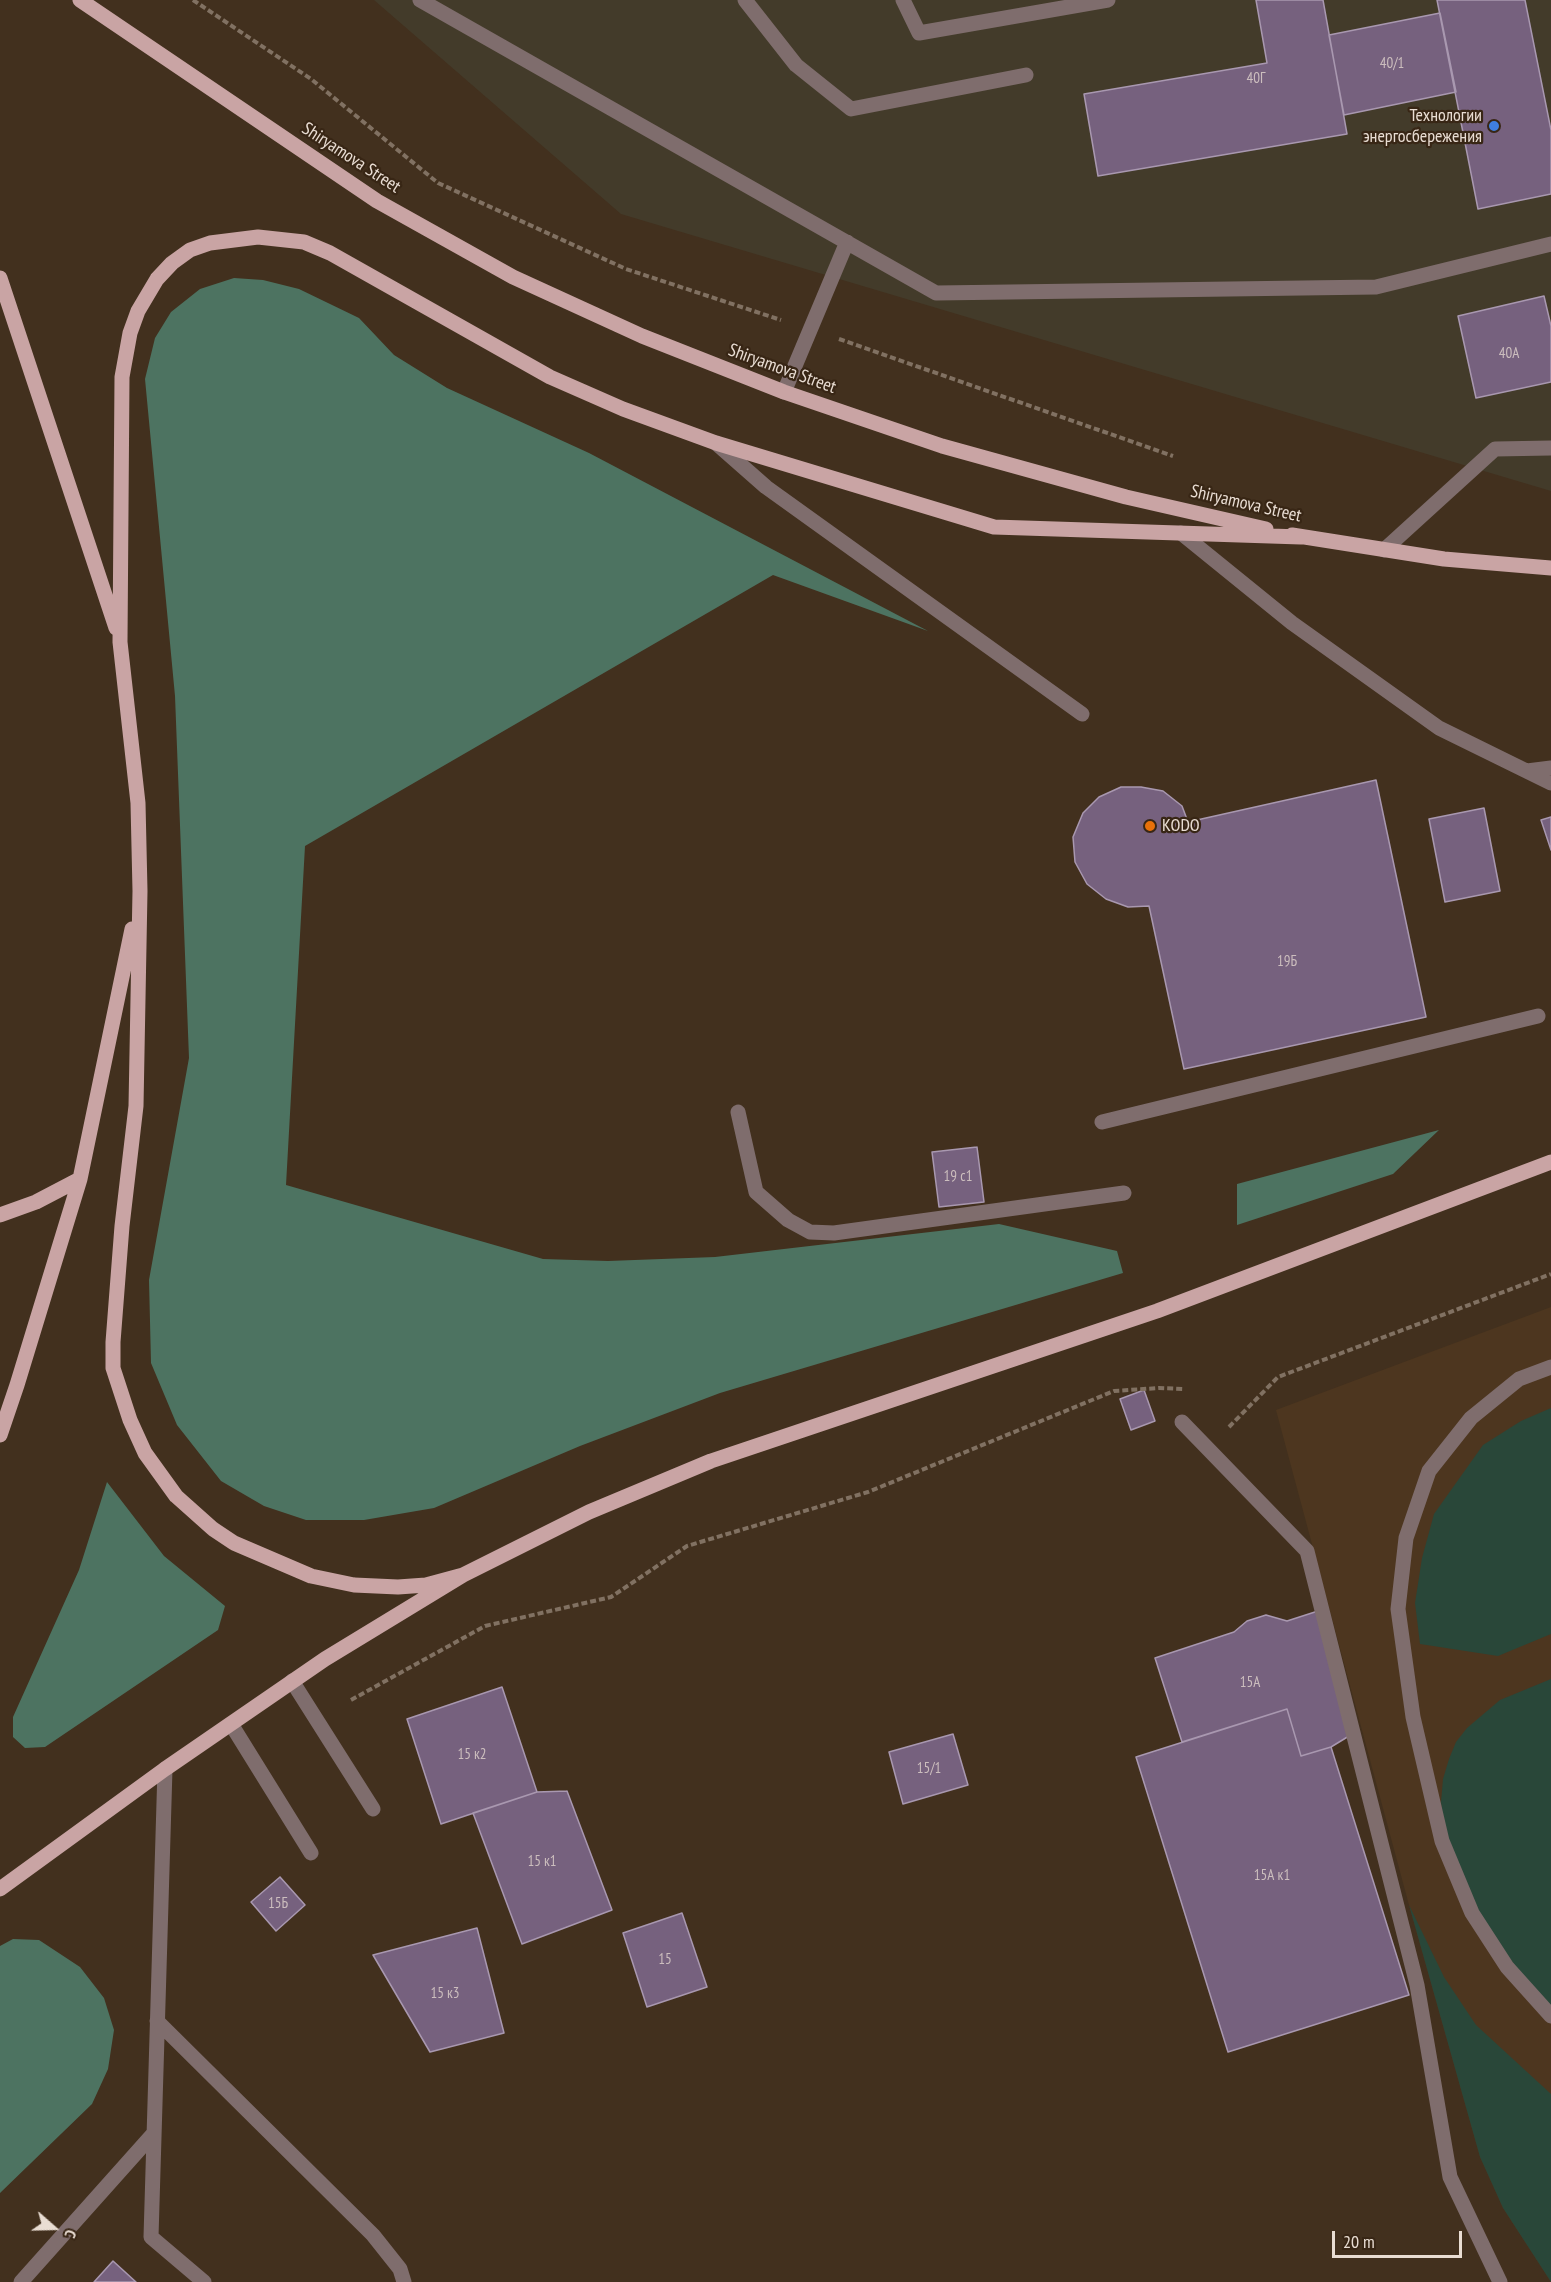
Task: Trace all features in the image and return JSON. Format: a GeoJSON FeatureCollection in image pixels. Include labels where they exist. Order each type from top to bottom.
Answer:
{"type":"FeatureCollection","features":[{"type":"Feature","properties":{"kind":"main road","name":"Shiryamova Street"},"geometry":{"type":"LineString","coordinates":[[80,0],[377,201],[492,266],[642,336],[784,392],[976,456],[1126,497],[1301,537],[1444,559],[1551,568]]}},
{"type":"Feature","properties":{"kind":"main road"},"geometry":{"type":"LineString","coordinates":[[463,1575],[426,1585],[375,1587],[311,1576],[234,1543],[213,1529],[176,1496],[145,1453],[119,1389],[114,1368],[113,1342],[122,1226],[136,1106],[140,891],[138,803],[120,642],[122,377],[125,352],[138,311],[157,279],[172,263],[190,250],[210,243],[258,237],[304,243],[322,249],[550,377],[623,409],[716,443],[994,527],[1301,537]]}},
{"type":"Feature","properties":{"kind":"main road"},"geometry":{"type":"LineString","coordinates":[[0,278],[120,642]]}},
{"type":"Feature","properties":{"kind":"main road"},"geometry":{"type":"LineString","coordinates":[[0,1435],[80,1179],[140,891]]}},
{"type":"Feature","properties":{"kind":"main road"},"geometry":{"type":"LineString","coordinates":[[0,1889],[165,1769],[292,1681],[463,1575],[589,1512],[711,1461],[1157,1311],[1551,1162]]}},
{"type":"Feature","properties":{"kind":"main road"},"geometry":{"type":"LineString","coordinates":[[0,1215],[36,1202],[80,1179]]}},
{"type":"Feature","properties":{"kind":"lane"},"geometry":{"type":"LineString","coordinates":[[420,0],[936,293],[1376,287],[1551,244]]}},
{"type":"Feature","properties":{"kind":"lane"},"geometry":{"type":"LineString","coordinates":[[745,0],[796,65],[852,109],[1026,75]]}},
{"type":"Feature","properties":{"kind":"lane"},"geometry":{"type":"LineString","coordinates":[[903,0],[919,33],[1108,0]]}},
{"type":"Feature","properties":{"kind":"lane"},"geometry":{"type":"LineString","coordinates":[[784,392],[847,242]]}},
{"type":"Feature","properties":{"kind":"lane"},"geometry":{"type":"LineString","coordinates":[[716,443],[766,487],[1082,714]]}},
{"type":"Feature","properties":{"kind":"lane"},"geometry":{"type":"LineString","coordinates":[[1384,550],[1495,449],[1551,448]]}},
{"type":"Feature","properties":{"kind":"lane"},"geometry":{"type":"LineString","coordinates":[[1181,533],[1292,623],[1439,728],[1551,783]]}},
{"type":"Feature","properties":{"kind":"lane"},"geometry":{"type":"LineString","coordinates":[[1527,771],[1551,768]]}},
{"type":"Feature","properties":{"kind":"lane"},"geometry":{"type":"LineString","coordinates":[[1102,1122],[1538,1016]]}},
{"type":"Feature","properties":{"kind":"lane"},"geometry":{"type":"LineString","coordinates":[[738,1112],[756,1192],[788,1220],[810,1232],[834,1233],[1124,1193]]}},
{"type":"Feature","properties":{"kind":"lane"},"geometry":{"type":"LineString","coordinates":[[1551,1367],[1519,1379],[1471,1418],[1429,1471],[1406,1538],[1398,1610],[1413,1717],[1442,1841],[1472,1912],[1508,1966],[1551,2016]]}},
{"type":"Feature","properties":{"kind":"lane"},"geometry":{"type":"LineString","coordinates":[[1182,1422],[1306,1551],[1417,1985],[1450,2177],[1500,2282]]}},
{"type":"Feature","properties":{"kind":"lane"},"geometry":{"type":"LineString","coordinates":[[292,1681],[373,1809]]}},
{"type":"Feature","properties":{"kind":"lane"},"geometry":{"type":"LineString","coordinates":[[231,1724],[311,1853]]}},
{"type":"Feature","properties":{"kind":"lane"},"geometry":{"type":"LineString","coordinates":[[165,1769],[151,2237],[204,2282]]}},
{"type":"Feature","properties":{"kind":"lane"},"geometry":{"type":"LineString","coordinates":[[157,2021],[373,2235],[400,2269],[404,2282]]}},
{"type":"Feature","properties":{"kind":"lane"},"geometry":{"type":"LineString","coordinates":[[21,2282],[154,2133]]}},
{"type":"Feature","properties":{"kind":"path"},"geometry":{"type":"LineString","coordinates":[[194,0],[310,79],[438,183],[626,269],[810,330],[1173,456]]}},
{"type":"Feature","properties":{"kind":"path"},"geometry":{"type":"LineString","coordinates":[[1208,1449],[1278,1377],[1551,1274]]}},
{"type":"Feature","properties":{"kind":"path"},"geometry":{"type":"LineString","coordinates":[[351,1700],[485,1626],[611,1597],[687,1546],[868,1492],[1114,1391],[1186,1389]]}},
{"type":"Feature","properties":{"kind":"shaded area"},"geometry":{"type":"Polygon","coordinates":[[[374,0],[1551,0],[1551,491],[621,214],[374,0]]]}},
{"type":"Feature","properties":{"kind":"shaded area"},"geometry":{"type":"Polygon","coordinates":[[[1551,1307],[1551,2282],[1503,2208],[1480,2157],[1409,1905],[1276,1410],[1551,1307]]]}},
{"type":"Feature","properties":{"kind":"green space"},"geometry":{"type":"Polygon","coordinates":[[[234,278],[263,280],[299,289],[359,318],[394,355],[447,388],[589,453],[928,631],[773,575],[305,846],[286,1185],[543,1259],[608,1261],[715,1257],[999,1224],[1117,1251],[1123,1273],[720,1393],[580,1446],[434,1508],[364,1520],[306,1520],[264,1506],[221,1481],[177,1425],[151,1363],[149,1280],[189,1058],[175,696],[145,379],[155,338],[171,312],[200,289],[234,278]]]}},
{"type":"Feature","properties":{"kind":"green space"},"geometry":{"type":"Polygon","coordinates":[[[1439,1130],[1393,1174],[1237,1225],[1237,1184],[1439,1130]]]}},
{"type":"Feature","properties":{"kind":"green space"},"geometry":{"type":"Polygon","coordinates":[[[1551,1408],[1551,1634],[1498,1656],[1420,1644],[1415,1603],[1422,1558],[1434,1514],[1483,1445],[1521,1421],[1551,1408]]]}},
{"type":"Feature","properties":{"kind":"green space"},"geometry":{"type":"Polygon","coordinates":[[[107,1482],[164,1556],[225,1606],[218,1630],[45,1747],[25,1748],[13,1737],[13,1717],[79,1570],[107,1482]]]}},
{"type":"Feature","properties":{"kind":"green space"},"geometry":{"type":"Polygon","coordinates":[[[1551,1679],[1551,2007],[1532,1988],[1486,1927],[1454,1858],[1443,1820],[1441,1802],[1443,1779],[1449,1759],[1456,1742],[1467,1728],[1500,1700],[1551,1679]]]}},
{"type":"Feature","properties":{"kind":"green space"},"geometry":{"type":"Polygon","coordinates":[[[1409,1905],[1444,1977],[1476,2025],[1551,2094],[1551,2282],[1503,2208],[1480,2157],[1409,1905]]]}},
{"type":"Feature","properties":{"kind":"green space"},"geometry":{"type":"Polygon","coordinates":[[[13,1939],[39,1940],[80,1967],[104,1998],[114,2030],[108,2069],[92,2104],[0,2193],[0,1946],[13,1939]]]}},
{"type":"Feature","properties":{"kind":"building"},"geometry":{"type":"Polygon","coordinates":[[[1256,0],[1323,0],[1347,134],[1098,176],[1084,94],[1267,63],[1256,0]]]}},
{"type":"Feature","properties":{"kind":"building"},"geometry":{"type":"Polygon","coordinates":[[[1437,0],[1525,0],[1551,130],[1551,194],[1478,209],[1437,0]]]}},
{"type":"Feature","properties":{"kind":"building"},"geometry":{"type":"Polygon","coordinates":[[[1440,13],[1456,92],[1344,115],[1329,35],[1440,13]]]}},
{"type":"Feature","properties":{"kind":"building"},"geometry":{"type":"Polygon","coordinates":[[[1544,296],[1551,326],[1551,382],[1476,398],[1458,316],[1544,296]]]}},
{"type":"Feature","properties":{"kind":"building"},"geometry":{"type":"Polygon","coordinates":[[[1376,780],[1426,1017],[1184,1069],[1149,906],[1128,907],[1106,899],[1087,884],[1075,862],[1073,837],[1083,813],[1099,797],[1121,787],[1141,787],[1163,791],[1182,806],[1188,822],[1376,780]]]}},
{"type":"Feature","properties":{"kind":"building"},"geometry":{"type":"Polygon","coordinates":[[[1484,808],[1500,891],[1445,902],[1429,819],[1484,808]]]}},
{"type":"Feature","properties":{"kind":"building"},"geometry":{"type":"Polygon","coordinates":[[[1551,817],[1551,850],[1541,820],[1551,817]]]}},
{"type":"Feature","properties":{"kind":"building"},"geometry":{"type":"Polygon","coordinates":[[[977,1147],[984,1202],[939,1207],[932,1152],[977,1147]]]}},
{"type":"Feature","properties":{"kind":"building"},"geometry":{"type":"Polygon","coordinates":[[[1144,1390],[1155,1421],[1131,1430],[1120,1399],[1144,1390]]]}},
{"type":"Feature","properties":{"kind":"building"},"geometry":{"type":"Polygon","coordinates":[[[1318,1611],[1349,1736],[1331,1747],[1301,1756],[1287,1709],[1182,1742],[1155,1658],[1234,1632],[1247,1621],[1266,1615],[1287,1621],[1318,1611]]]}},
{"type":"Feature","properties":{"kind":"building"},"geometry":{"type":"Polygon","coordinates":[[[502,1687],[537,1792],[441,1824],[407,1719],[502,1687]]]}},
{"type":"Feature","properties":{"kind":"building"},"geometry":{"type":"Polygon","coordinates":[[[1287,1709],[1301,1756],[1331,1747],[1409,1995],[1228,2052],[1136,1757],[1287,1709]]]}},
{"type":"Feature","properties":{"kind":"building"},"geometry":{"type":"Polygon","coordinates":[[[953,1734],[968,1785],[903,1804],[889,1752],[953,1734]]]}},
{"type":"Feature","properties":{"kind":"building"},"geometry":{"type":"Polygon","coordinates":[[[567,1791],[612,1910],[522,1944],[473,1813],[537,1792],[567,1791]]]}},
{"type":"Feature","properties":{"kind":"building"},"geometry":{"type":"Polygon","coordinates":[[[280,1877],[305,1905],[276,1931],[251,1902],[280,1877]]]}},
{"type":"Feature","properties":{"kind":"building"},"geometry":{"type":"Polygon","coordinates":[[[682,1913],[707,1987],[647,2007],[623,1933],[682,1913]]]}},
{"type":"Feature","properties":{"kind":"building"},"geometry":{"type":"Polygon","coordinates":[[[477,1928],[504,2033],[430,2052],[373,1955],[477,1928]]]}},
{"type":"Feature","properties":{"kind":"building"},"geometry":{"type":"Polygon","coordinates":[[[113,2261],[136,2282],[94,2282],[113,2261]]]}},
{"type":"Feature","properties":{"kind":"place","name":"Технологии энергосбережения"},"geometry":{"type":"Point","coordinates":[1494,126]}},
{"type":"Feature","properties":{"kind":"place","name":"KODO"},"geometry":{"type":"Point","coordinates":[1150,826]}}]}
